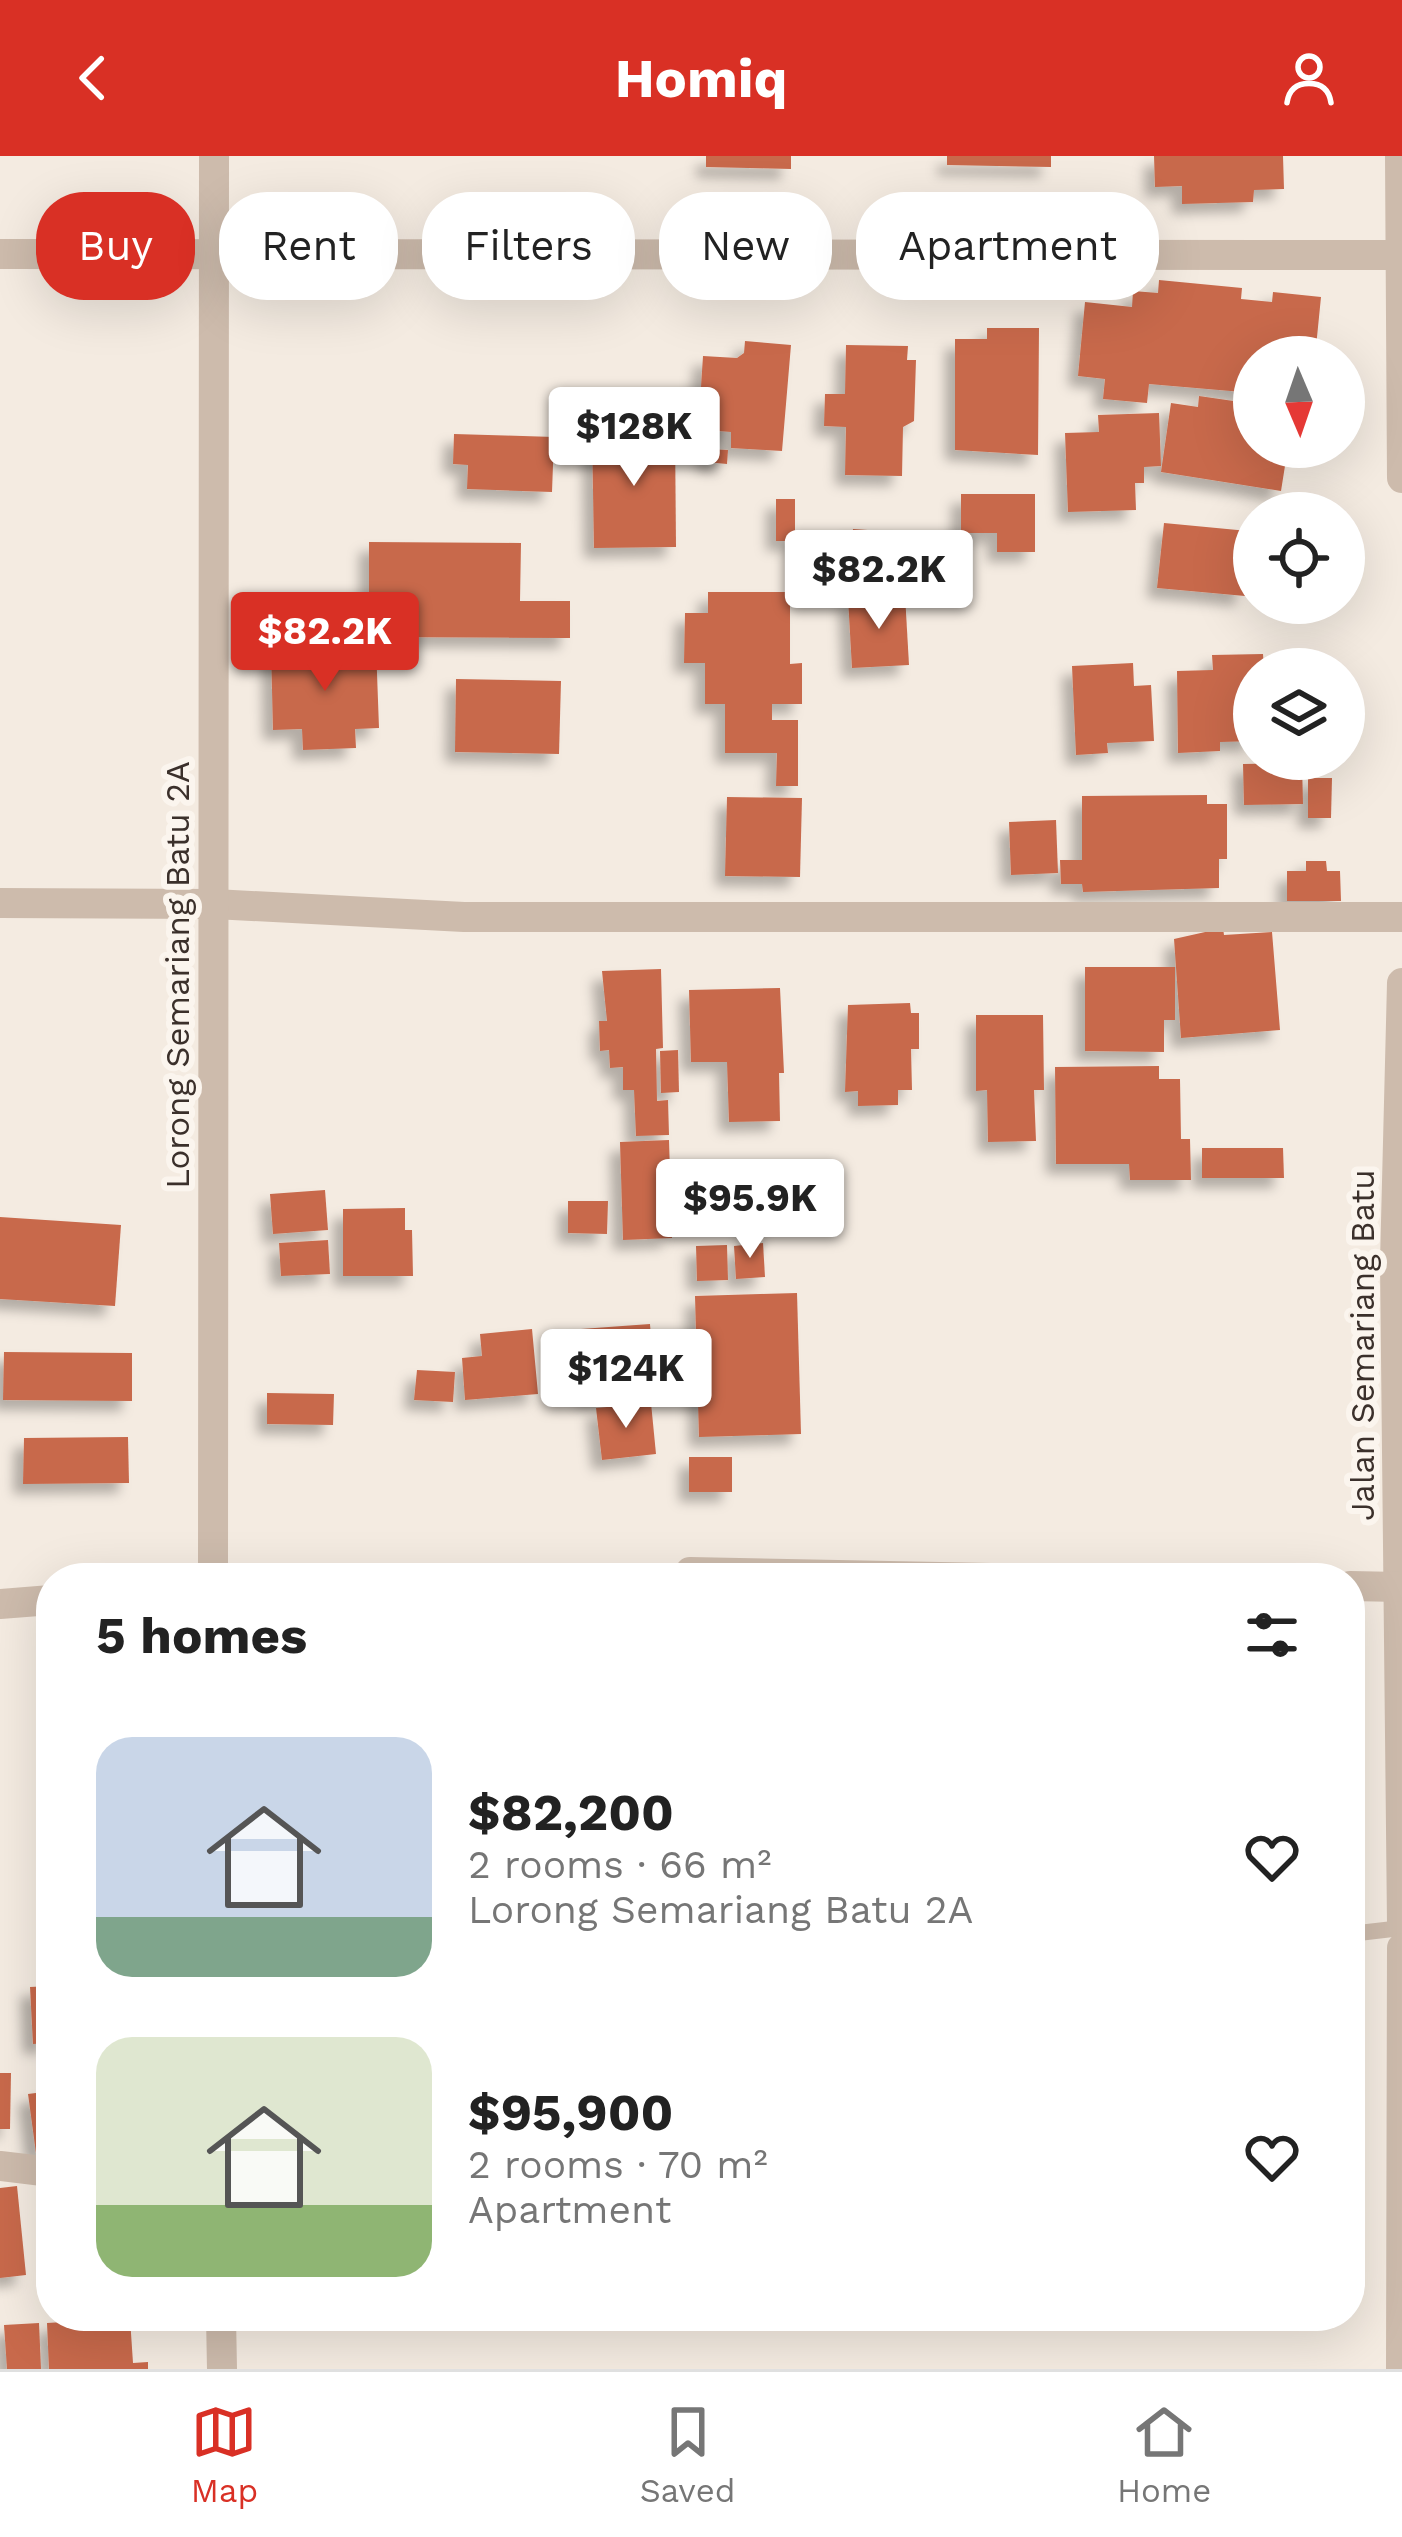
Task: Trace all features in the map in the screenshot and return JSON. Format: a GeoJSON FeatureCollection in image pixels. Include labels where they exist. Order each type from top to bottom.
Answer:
{"type":"FeatureCollection","features":[{"type":"Feature","properties":{"kind":"street","name":"Lorong Semariang Batu 2A"},"geometry":{"type":"LineString","coordinates":[[213,1563],[214,156]]}},
{"type":"Feature","properties":{"kind":"street"},"geometry":{"type":"LineString","coordinates":[[1400,156],[1402,478]]}},
{"type":"Feature","properties":{"kind":"street"},"geometry":{"type":"LineString","coordinates":[[0,254],[1399,255]]}},
{"type":"Feature","properties":{"kind":"street"},"geometry":{"type":"LineString","coordinates":[[0,903],[214,904],[464,917],[1402,917]]}},
{"type":"Feature","properties":{"kind":"street","name":"Jalan Semariang Batu"},"geometry":{"type":"LineString","coordinates":[[1402,983],[1395,1262],[1402,1925]]}},
{"type":"Feature","properties":{"kind":"street"},"geometry":{"type":"LineString","coordinates":[[1365,1586],[1400,1587]]}},
{"type":"Feature","properties":{"kind":"street"},"geometry":{"type":"LineString","coordinates":[[0,1604],[36,1601]]}},
{"type":"Feature","properties":{"kind":"street"},"geometry":{"type":"LineString","coordinates":[[1401,2369],[1402,1948]]}},
{"type":"Feature","properties":{"kind":"street"},"geometry":{"type":"LineString","coordinates":[[0,2166],[36,2170]]}},
{"type":"Feature","properties":{"kind":"street"},"geometry":{"type":"LineString","coordinates":[[221,2331],[222,2369]]}},
{"type":"Feature","properties":{"kind":"lane"},"geometry":{"type":"LineString","coordinates":[[1365,1931],[1402,1925]]}},
{"type":"Feature","properties":{"kind":"building"},"geometry":{"type":"Polygon","coordinates":[[[706,156],[791,156],[791,169],[706,167],[706,156]]]}},
{"type":"Feature","properties":{"kind":"building"},"geometry":{"type":"Polygon","coordinates":[[[947,156],[1051,156],[1051,167],[947,165],[947,156]]]}},
{"type":"Feature","properties":{"kind":"building"},"geometry":{"type":"Polygon","coordinates":[[[1154,156],[1283,156],[1284,189],[1254,190],[1253,202],[1182,204],[1182,186],[1155,187],[1154,156]]]}},
{"type":"Feature","properties":{"kind":"building"},"geometry":{"type":"Polygon","coordinates":[[[1159,280],[1242,288],[1241,299],[1272,302],[1273,292],[1321,297],[1317,336],[1233,336],[1233,391],[1149,384],[1147,403],[1103,399],[1105,379],[1078,376],[1085,302],[1132,307],[1132,300],[1159,300],[1159,280]]]}},
{"type":"Feature","properties":{"kind":"building"},"geometry":{"type":"Polygon","coordinates":[[[987,328],[1039,328],[1038,455],[955,450],[955,339],[987,339],[987,328]]]}},
{"type":"Feature","properties":{"kind":"building"},"geometry":{"type":"Polygon","coordinates":[[[745,341],[791,345],[782,451],[731,448],[731,432],[706,430],[707,419],[699,418],[703,356],[737,358],[744,353],[745,341]]]}},
{"type":"Feature","properties":{"kind":"building"},"geometry":{"type":"Polygon","coordinates":[[[846,345],[908,346],[907,360],[916,360],[914,421],[903,427],[902,476],[845,475],[846,427],[824,426],[825,394],[845,394],[846,345]]]}},
{"type":"Feature","properties":{"kind":"building"},"geometry":{"type":"Polygon","coordinates":[[[1199,396],[1233,401],[1233,468],[1285,468],[1281,491],[1161,472],[1171,403],[1198,407],[1199,396]]]}},
{"type":"Feature","properties":{"kind":"building"},"geometry":{"type":"Polygon","coordinates":[[[1159,413],[1161,466],[1144,467],[1144,483],[1135,483],[1136,510],[1068,512],[1065,433],[1099,432],[1098,415],[1159,413]]]}},
{"type":"Feature","properties":{"kind":"building"},"geometry":{"type":"Polygon","coordinates":[[[675,430],[676,547],[594,548],[592,432],[675,430]]]}},
{"type":"Feature","properties":{"kind":"building"},"geometry":{"type":"Polygon","coordinates":[[[454,434],[554,437],[552,492],[467,489],[468,465],[453,464],[454,434]]]}},
{"type":"Feature","properties":{"kind":"building"},"geometry":{"type":"Polygon","coordinates":[[[706,449],[728,450],[727,464],[706,462],[706,449]]]}},
{"type":"Feature","properties":{"kind":"building"},"geometry":{"type":"Polygon","coordinates":[[[961,494],[1035,494],[1035,552],[997,552],[997,533],[961,533],[961,494]]]}},
{"type":"Feature","properties":{"kind":"building"},"geometry":{"type":"Polygon","coordinates":[[[776,499],[795,499],[795,541],[776,541],[776,499]]]}},
{"type":"Feature","properties":{"kind":"building"},"geometry":{"type":"Polygon","coordinates":[[[1164,523],[1233,530],[1233,595],[1157,588],[1164,523]]]}},
{"type":"Feature","properties":{"kind":"building"},"geometry":{"type":"Polygon","coordinates":[[[853,529],[912,533],[909,561],[850,556],[853,529]]]}},
{"type":"Feature","properties":{"kind":"building"},"geometry":{"type":"Polygon","coordinates":[[[369,542],[521,543],[520,601],[570,601],[570,638],[369,637],[369,542]]]}},
{"type":"Feature","properties":{"kind":"building"},"geometry":{"type":"Polygon","coordinates":[[[708,592],[790,592],[790,664],[802,663],[802,704],[772,704],[772,720],[798,720],[798,786],[776,786],[777,753],[725,753],[725,704],[705,704],[705,663],[684,663],[685,613],[708,613],[708,592]]]}},
{"type":"Feature","properties":{"kind":"building"},"geometry":{"type":"Polygon","coordinates":[[[905,595],[909,665],[852,668],[848,598],[905,595]]]}},
{"type":"Feature","properties":{"kind":"building"},"geometry":{"type":"Polygon","coordinates":[[[376,646],[379,728],[355,729],[356,748],[303,750],[302,729],[273,730],[271,649],[376,646]]]}},
{"type":"Feature","properties":{"kind":"building"},"geometry":{"type":"Polygon","coordinates":[[[1212,655],[1233,655],[1233,742],[1220,742],[1220,751],[1178,753],[1177,671],[1213,670],[1212,655]]]}},
{"type":"Feature","properties":{"kind":"building"},"geometry":{"type":"Polygon","coordinates":[[[1133,663],[1134,686],[1151,685],[1154,741],[1107,743],[1108,753],[1076,755],[1072,666],[1133,663]]]}},
{"type":"Feature","properties":{"kind":"building"},"geometry":{"type":"Polygon","coordinates":[[[456,679],[561,681],[559,754],[455,752],[456,679]]]}},
{"type":"Feature","properties":{"kind":"building"},"geometry":{"type":"Polygon","coordinates":[[[1243,780],[1302,780],[1303,804],[1244,805],[1243,780]]]}},
{"type":"Feature","properties":{"kind":"building"},"geometry":{"type":"Polygon","coordinates":[[[1308,780],[1332,780],[1331,818],[1308,818],[1308,780]]]}},
{"type":"Feature","properties":{"kind":"building"},"geometry":{"type":"Polygon","coordinates":[[[1207,795],[1207,804],[1227,804],[1227,859],[1219,859],[1219,888],[1083,892],[1082,884],[1061,884],[1060,860],[1082,860],[1082,796],[1207,795]]]}},
{"type":"Feature","properties":{"kind":"building"},"geometry":{"type":"Polygon","coordinates":[[[727,797],[802,798],[800,877],[725,876],[727,797]]]}},
{"type":"Feature","properties":{"kind":"building"},"geometry":{"type":"Polygon","coordinates":[[[1056,820],[1058,873],[1011,875],[1009,822],[1056,820]]]}},
{"type":"Feature","properties":{"kind":"building"},"geometry":{"type":"Polygon","coordinates":[[[1306,861],[1326,861],[1327,871],[1340,871],[1341,901],[1287,901],[1287,871],[1306,871],[1306,861]]]}},
{"type":"Feature","properties":{"kind":"building"},"geometry":{"type":"Polygon","coordinates":[[[1223,928],[1224,935],[1272,932],[1280,1030],[1181,1038],[1174,939],[1223,928]]]}},
{"type":"Feature","properties":{"kind":"building"},"geometry":{"type":"Polygon","coordinates":[[[1085,967],[1175,967],[1175,1020],[1164,1020],[1164,1052],[1085,1051],[1085,967]]]}},
{"type":"Feature","properties":{"kind":"building"},"geometry":{"type":"Polygon","coordinates":[[[661,969],[663,1048],[656,1049],[657,1101],[668,1100],[669,1135],[636,1136],[634,1090],[623,1090],[623,1067],[610,1068],[609,1050],[600,1051],[599,1021],[607,1021],[602,971],[661,969]]]}},
{"type":"Feature","properties":{"kind":"building"},"geometry":{"type":"Polygon","coordinates":[[[780,988],[784,1073],[779,1073],[780,1121],[729,1122],[727,1062],[691,1062],[689,990],[780,988]]]}},
{"type":"Feature","properties":{"kind":"building"},"geometry":{"type":"Polygon","coordinates":[[[910,1003],[911,1013],[919,1013],[919,1049],[911,1049],[912,1090],[898,1090],[898,1105],[858,1106],[858,1091],[845,1092],[848,1005],[910,1003]]]}},
{"type":"Feature","properties":{"kind":"building"},"geometry":{"type":"Polygon","coordinates":[[[976,1015],[1043,1015],[1044,1090],[1034,1090],[1036,1141],[988,1142],[987,1090],[976,1091],[976,1015]]]}},
{"type":"Feature","properties":{"kind":"building"},"geometry":{"type":"Polygon","coordinates":[[[678,1050],[679,1092],[661,1093],[660,1051],[678,1050]]]}},
{"type":"Feature","properties":{"kind":"building"},"geometry":{"type":"Polygon","coordinates":[[[1159,1066],[1159,1079],[1180,1079],[1181,1139],[1190,1139],[1191,1180],[1130,1180],[1129,1164],[1056,1164],[1055,1067],[1159,1066]]]}},
{"type":"Feature","properties":{"kind":"building"},"geometry":{"type":"Polygon","coordinates":[[[669,1140],[672,1238],[623,1240],[620,1142],[669,1140]]]}},
{"type":"Feature","properties":{"kind":"building"},"geometry":{"type":"Polygon","coordinates":[[[1202,1148],[1283,1148],[1284,1178],[1202,1178],[1202,1148]]]}},
{"type":"Feature","properties":{"kind":"building"},"geometry":{"type":"Polygon","coordinates":[[[325,1190],[328,1230],[273,1234],[270,1194],[325,1190]]]}},
{"type":"Feature","properties":{"kind":"building"},"geometry":{"type":"Polygon","coordinates":[[[568,1201],[608,1201],[607,1234],[568,1233],[568,1201]]]}},
{"type":"Feature","properties":{"kind":"building"},"geometry":{"type":"Polygon","coordinates":[[[405,1208],[405,1230],[412,1230],[413,1276],[343,1276],[343,1209],[405,1208]]]}},
{"type":"Feature","properties":{"kind":"building"},"geometry":{"type":"Polygon","coordinates":[[[0,1217],[121,1225],[115,1306],[0,1299],[0,1217]]]}},
{"type":"Feature","properties":{"kind":"building"},"geometry":{"type":"Polygon","coordinates":[[[328,1240],[330,1274],[281,1276],[279,1243],[328,1240]]]}},
{"type":"Feature","properties":{"kind":"building"},"geometry":{"type":"Polygon","coordinates":[[[763,1243],[765,1277],[736,1279],[734,1246],[763,1243]]]}},
{"type":"Feature","properties":{"kind":"building"},"geometry":{"type":"Polygon","coordinates":[[[727,1245],[728,1280],[697,1281],[696,1246],[727,1245]]]}},
{"type":"Feature","properties":{"kind":"building"},"geometry":{"type":"Polygon","coordinates":[[[797,1293],[801,1434],[699,1437],[695,1296],[797,1293]]]}},
{"type":"Feature","properties":{"kind":"building"},"geometry":{"type":"Polygon","coordinates":[[[650,1324],[655,1392],[586,1397],[581,1329],[650,1324]]]}},
{"type":"Feature","properties":{"kind":"building"},"geometry":{"type":"Polygon","coordinates":[[[532,1329],[538,1394],[465,1400],[462,1358],[482,1356],[480,1334],[532,1329]]]}},
{"type":"Feature","properties":{"kind":"building"},"geometry":{"type":"Polygon","coordinates":[[[4,1352],[132,1353],[132,1401],[3,1400],[4,1352]]]}},
{"type":"Feature","properties":{"kind":"building"},"geometry":{"type":"Polygon","coordinates":[[[417,1370],[455,1372],[453,1402],[414,1400],[417,1370]]]}},
{"type":"Feature","properties":{"kind":"building"},"geometry":{"type":"Polygon","coordinates":[[[267,1393],[334,1394],[333,1425],[267,1424],[267,1393]]]}},
{"type":"Feature","properties":{"kind":"building"},"geometry":{"type":"Polygon","coordinates":[[[651,1403],[656,1454],[602,1460],[596,1408],[651,1403]]]}},
{"type":"Feature","properties":{"kind":"building"},"geometry":{"type":"Polygon","coordinates":[[[128,1437],[129,1483],[23,1484],[24,1438],[128,1437]]]}},
{"type":"Feature","properties":{"kind":"building"},"geometry":{"type":"Polygon","coordinates":[[[689,1457],[732,1457],[732,1492],[689,1492],[689,1457]]]}},
{"type":"Feature","properties":{"kind":"building"},"geometry":{"type":"Polygon","coordinates":[[[30,1987],[36,1987],[36,2044],[33,2044],[30,1987]]]}},
{"type":"Feature","properties":{"kind":"building"},"geometry":{"type":"Polygon","coordinates":[[[0,2073],[11,2073],[10,2129],[0,2129],[0,2073]]]}},
{"type":"Feature","properties":{"kind":"building"},"geometry":{"type":"Polygon","coordinates":[[[36,2093],[36,2153],[28,2094],[36,2093]]]}},
{"type":"Feature","properties":{"kind":"building"},"geometry":{"type":"Polygon","coordinates":[[[17,2186],[26,2275],[0,2278],[0,2188],[17,2186]]]}},
{"type":"Feature","properties":{"kind":"building"},"geometry":{"type":"Polygon","coordinates":[[[36,2323],[41,2369],[7,2369],[4,2325],[36,2323]]]}},
{"type":"Feature","properties":{"kind":"building"},"geometry":{"type":"Polygon","coordinates":[[[47,2331],[131,2331],[133,2363],[148,2362],[148,2369],[49,2369],[47,2331]]]}}]}
